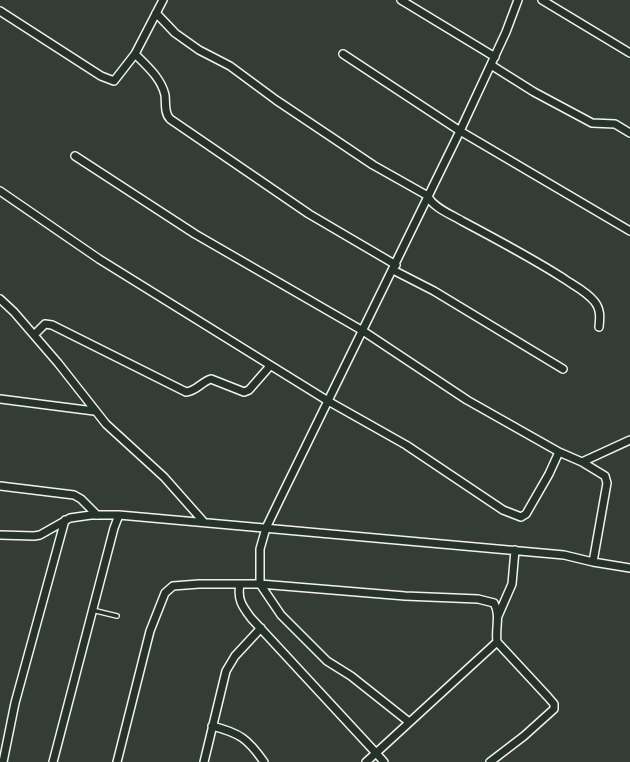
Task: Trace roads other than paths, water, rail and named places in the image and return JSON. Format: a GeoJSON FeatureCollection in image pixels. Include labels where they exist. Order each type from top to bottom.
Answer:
{"type":"FeatureCollection","features":[{"type":"Feature","properties":{"kind":"street"},"geometry":{"type":"LineString","coordinates":[[0,11],[109,80],[114,81],[118,78],[135,54],[163,0]]}},
{"type":"Feature","properties":{"kind":"street"},"geometry":{"type":"LineString","coordinates":[[401,0],[495,57]]}},
{"type":"Feature","properties":{"kind":"street"},"geometry":{"type":"LineString","coordinates":[[409,722],[351,676],[327,662],[281,615],[260,584],[260,549],[266,528],[395,268],[495,57],[518,0]]}},
{"type":"Feature","properties":{"kind":"street"},"geometry":{"type":"LineString","coordinates":[[542,0],[630,53]]}},
{"type":"Feature","properties":{"kind":"street"},"geometry":{"type":"LineString","coordinates":[[156,14],[175,33],[199,50],[230,66],[276,100],[374,165],[428,196],[431,202],[453,216],[537,261],[582,290],[595,302],[598,308],[600,316],[599,327]]}},
{"type":"Feature","properties":{"kind":"street"},"geometry":{"type":"LineString","coordinates":[[135,54],[162,85],[166,114],[170,119],[309,214],[395,268],[434,290],[563,369]]}},
{"type":"Feature","properties":{"kind":"street"},"geometry":{"type":"LineString","coordinates":[[343,54],[460,131],[630,231]]}},
{"type":"Feature","properties":{"kind":"street"},"geometry":{"type":"LineString","coordinates":[[491,65],[534,92],[592,123],[615,124],[630,133]]}},
{"type":"Feature","properties":{"kind":"street"},"geometry":{"type":"LineString","coordinates":[[75,156],[195,234],[363,331],[466,400],[559,452],[582,462],[605,476],[607,483],[593,562]]}},
{"type":"Feature","properties":{"kind":"street"},"geometry":{"type":"LineString","coordinates":[[0,191],[98,258],[270,366],[406,446],[503,510],[519,517],[526,514],[549,474],[559,452]]}},
{"type":"Feature","properties":{"kind":"street"},"geometry":{"type":"LineString","coordinates":[[0,299],[58,363],[94,411],[116,434],[164,477],[203,521]]}},
{"type":"Feature","properties":{"kind":"street"},"geometry":{"type":"LineString","coordinates":[[34,335],[43,325],[52,325],[186,392],[195,390],[203,383],[211,379],[244,392],[249,390],[270,366]]}},
{"type":"Feature","properties":{"kind":"street"},"geometry":{"type":"LineString","coordinates":[[0,399],[94,411]]}},
{"type":"Feature","properties":{"kind":"street"},"geometry":{"type":"LineString","coordinates":[[582,462],[630,440]]}},
{"type":"Feature","properties":{"kind":"street"},"geometry":{"type":"LineString","coordinates":[[0,486],[74,495],[81,499],[97,515]]}},
{"type":"Feature","properties":{"kind":"street"},"geometry":{"type":"LineString","coordinates":[[0,536],[27,537],[40,535],[64,520],[81,515],[119,515],[203,521],[564,555],[593,562],[630,568]]}},
{"type":"Feature","properties":{"kind":"street"},"geometry":{"type":"LineString","coordinates":[[53,762],[92,610],[114,528],[119,515]]}},
{"type":"Feature","properties":{"kind":"street"},"geometry":{"type":"LineString","coordinates":[[3,762],[15,703],[64,520]]}},
{"type":"Feature","properties":{"kind":"street"},"geometry":{"type":"LineString","coordinates":[[490,762],[524,736],[554,709],[554,704],[548,697],[496,642],[495,633],[498,616],[506,598],[515,569],[515,550]]}},
{"type":"Feature","properties":{"kind":"street"},"geometry":{"type":"LineString","coordinates":[[117,762],[150,631],[165,593],[169,588],[181,584],[260,584],[382,594],[478,599],[494,603],[506,598]]}},
{"type":"Feature","properties":{"kind":"street"},"geometry":{"type":"LineString","coordinates":[[240,584],[240,602],[261,628],[384,762]]}},
{"type":"Feature","properties":{"kind":"street"},"geometry":{"type":"LineString","coordinates":[[494,603],[498,616]]}},
{"type":"Feature","properties":{"kind":"street"},"geometry":{"type":"LineString","coordinates":[[204,762],[219,694],[230,663],[261,628]]}},
{"type":"Feature","properties":{"kind":"street"},"geometry":{"type":"LineString","coordinates":[[366,762],[496,642]]}},
{"type":"Feature","properties":{"kind":"street"},"geometry":{"type":"LineString","coordinates":[[212,726],[225,729],[245,738],[264,762]]}},
{"type":"Feature","properties":{"kind":"lane"},"geometry":{"type":"LineString","coordinates":[[92,610],[118,616]]}}]}
